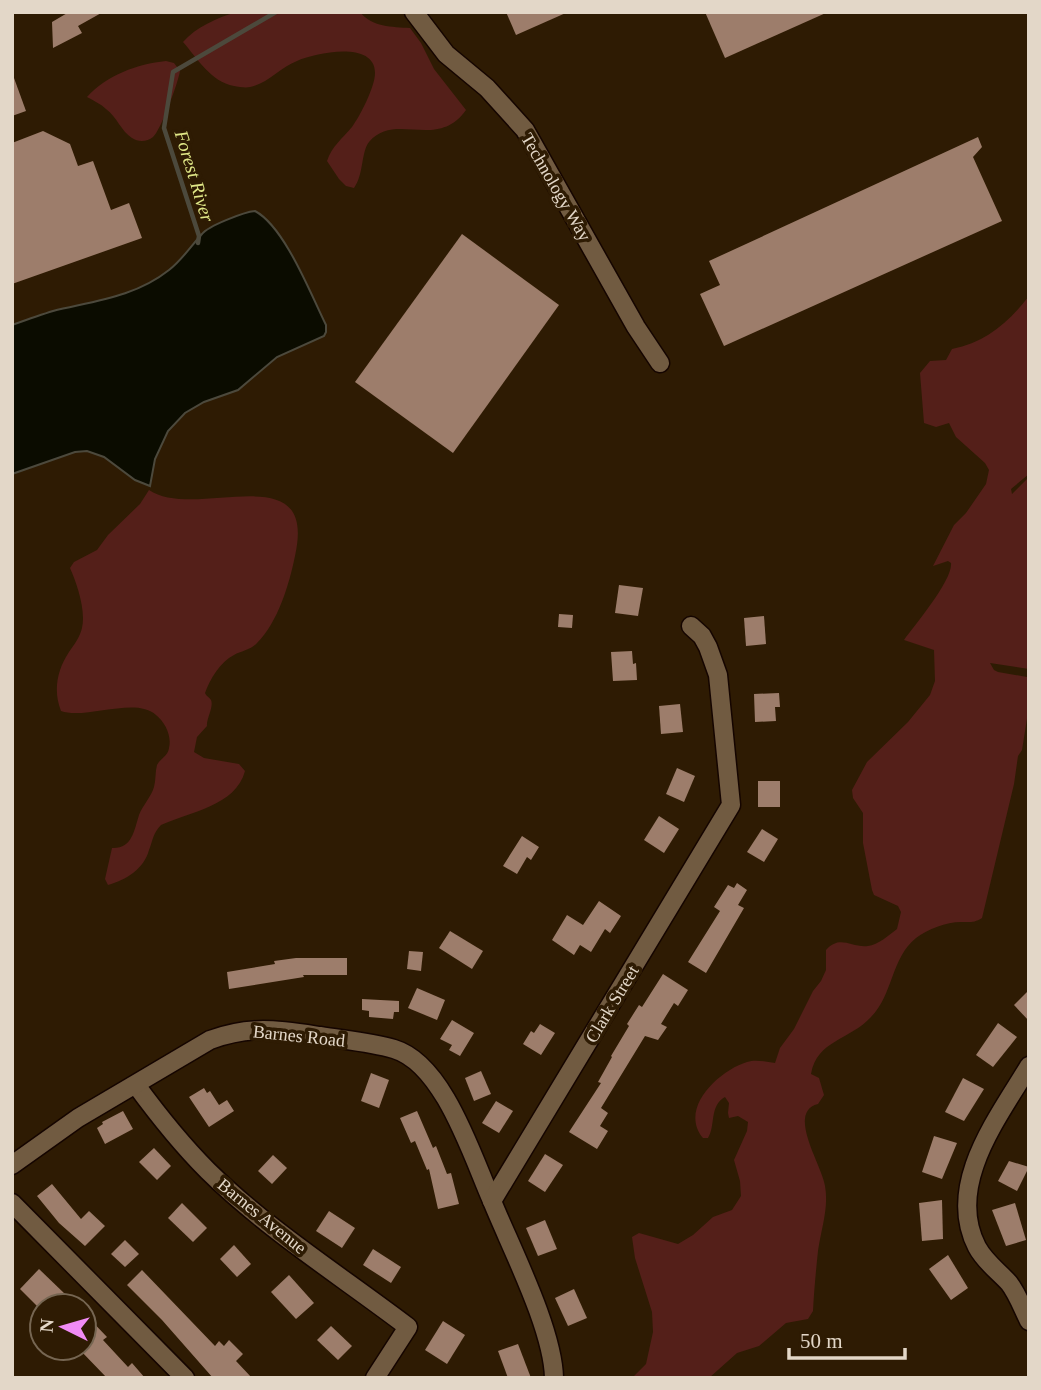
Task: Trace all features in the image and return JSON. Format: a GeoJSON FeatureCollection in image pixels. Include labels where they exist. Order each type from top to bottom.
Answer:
{"type":"FeatureCollection","features":[{"type":"Feature","properties":{"kind":"street","name":"Technology Way"},"geometry":{"type":"LineString","coordinates":[[414,12],[421,25],[446,54],[487,88],[524,130],[648,348],[660,363]]}},
{"type":"Feature","properties":{"kind":"street","name":"Clark Street"},"geometry":{"type":"LineString","coordinates":[[492,1201],[731,805],[718,675],[702,636],[691,626]]}},
{"type":"Feature","properties":{"kind":"street","name":"Barnes Road"},"geometry":{"type":"LineString","coordinates":[[12,1164],[46,1139],[211,1040],[250,1029],[285,1031],[395,1049],[424,1066],[442,1091],[492,1201]]}},
{"type":"Feature","properties":{"kind":"street"},"geometry":{"type":"LineString","coordinates":[[1029,1066],[981,1150],[970,1175],[966,1201],[968,1224],[977,1247],[990,1266],[1010,1284],[1029,1321]]}},
{"type":"Feature","properties":{"kind":"street","name":"Barnes Avenue"},"geometry":{"type":"LineString","coordinates":[[136,1085],[174,1134],[220,1182],[408,1327],[375,1378]]}},
{"type":"Feature","properties":{"kind":"street"},"geometry":{"type":"LineString","coordinates":[[492,1201],[544,1330],[554,1378]]}},
{"type":"Feature","properties":{"kind":"street"},"geometry":{"type":"LineString","coordinates":[[12,1203],[185,1378]]}},
{"type":"Feature","properties":{"kind":"shaded area"},"geometry":{"type":"Polygon","coordinates":[[[236,12],[360,12],[376,23],[410,28],[434,69],[466,110],[455,122],[442,128],[379,133],[366,146],[354,188],[346,186],[327,161],[334,147],[352,127],[373,86],[375,73],[372,63],[365,56],[355,53],[330,53],[297,61],[250,87],[226,84],[205,68],[183,42],[207,24],[236,12]]]}},
{"type":"Feature","properties":{"kind":"shaded area"},"geometry":{"type":"Polygon","coordinates":[[[166,61],[174,63],[180,71],[160,125],[148,140],[132,138],[110,112],[87,97],[123,72],[166,61]]]}},
{"type":"Feature","properties":{"kind":"shaded area"},"geometry":{"type":"Polygon","coordinates":[[[255,211],[277,231],[287,246],[326,325],[324,336],[277,357],[238,390],[204,402],[185,413],[168,431],[155,459],[150,486],[135,480],[104,457],[87,451],[75,452],[12,474],[12,325],[53,311],[114,297],[142,286],[174,266],[211,227],[255,211]]]}},
{"type":"Feature","properties":{"kind":"shaded area"},"geometry":{"type":"Polygon","coordinates":[[[1029,296],[1029,474],[1011,489],[1012,494],[1029,477],[1029,669],[990,663],[998,672],[1027,677],[1029,706],[1022,750],[1018,756],[1014,784],[982,918],[972,922],[943,925],[916,938],[902,956],[884,998],[871,1017],[863,1025],[827,1047],[814,1063],[811,1074],[819,1078],[824,1095],[818,1104],[809,1109],[805,1117],[805,1128],[823,1177],[826,1202],[818,1251],[813,1311],[808,1319],[786,1323],[759,1346],[737,1353],[709,1378],[632,1378],[646,1364],[653,1332],[652,1312],[635,1258],[632,1237],[639,1233],[678,1244],[713,1217],[732,1210],[741,1196],[734,1160],[747,1131],[748,1122],[738,1116],[729,1118],[729,1103],[725,1097],[717,1105],[708,1138],[703,1138],[697,1126],[699,1103],[715,1082],[736,1066],[754,1061],[775,1063],[780,1048],[821,981],[826,970],[826,950],[831,945],[841,942],[872,945],[897,929],[901,912],[898,906],[874,895],[872,890],[863,843],[863,813],[853,798],[852,790],[867,762],[908,722],[930,695],[935,681],[934,650],[904,640],[946,580],[951,563],[948,561],[933,566],[954,525],[986,484],[989,470],[985,463],[956,437],[949,423],[936,427],[924,423],[920,373],[930,361],[946,360],[952,349],[975,342],[995,330],[1013,315],[1029,296]]]}},
{"type":"Feature","properties":{"kind":"shaded area"},"geometry":{"type":"Polygon","coordinates":[[[149,490],[170,498],[271,498],[288,507],[297,525],[295,556],[286,591],[271,625],[255,645],[234,655],[220,666],[205,693],[212,706],[207,726],[197,737],[194,752],[204,758],[239,764],[245,771],[240,783],[222,800],[161,825],[147,857],[139,868],[128,877],[108,885],[105,879],[112,848],[124,846],[134,833],[139,815],[154,787],[157,765],[168,751],[169,734],[159,718],[147,710],[123,708],[83,713],[61,711],[57,696],[58,681],[65,659],[80,635],[83,621],[80,597],[70,568],[74,562],[97,550],[108,535],[140,504],[149,490]]]}},
{"type":"Feature","properties":{"kind":"building"},"geometry":{"type":"Polygon","coordinates":[[[69,12],[103,12],[78,26],[82,33],[53,48],[52,22],[69,12]]]}},
{"type":"Feature","properties":{"kind":"building"},"geometry":{"type":"Polygon","coordinates":[[[506,12],[568,12],[516,35],[506,12]]]}},
{"type":"Feature","properties":{"kind":"building"},"geometry":{"type":"Polygon","coordinates":[[[705,12],[828,12],[725,58],[705,12]]]}},
{"type":"Feature","properties":{"kind":"building"},"geometry":{"type":"Polygon","coordinates":[[[12,78],[26,111],[12,116],[12,78]]]}},
{"type":"Feature","properties":{"kind":"building"},"geometry":{"type":"Polygon","coordinates":[[[43,131],[70,144],[78,166],[93,161],[111,210],[129,203],[142,238],[12,284],[12,143],[43,131]]]}},
{"type":"Feature","properties":{"kind":"building"},"geometry":{"type":"Polygon","coordinates":[[[978,137],[982,147],[973,157],[1002,221],[724,346],[700,294],[720,285],[709,261],[978,137]]]}},
{"type":"Feature","properties":{"kind":"building"},"geometry":{"type":"Polygon","coordinates":[[[462,234],[559,305],[453,453],[355,382],[462,234]]]}},
{"type":"Feature","properties":{"kind":"building"},"geometry":{"type":"Polygon","coordinates":[[[619,585],[643,588],[638,616],[615,613],[619,585]]]}},
{"type":"Feature","properties":{"kind":"building"},"geometry":{"type":"Polygon","coordinates":[[[559,614],[573,615],[572,628],[558,627],[559,614]]]}},
{"type":"Feature","properties":{"kind":"building"},"geometry":{"type":"Polygon","coordinates":[[[764,616],[766,644],[746,646],[744,618],[764,616]]]}},
{"type":"Feature","properties":{"kind":"building"},"geometry":{"type":"Polygon","coordinates":[[[632,651],[637,680],[613,681],[611,652],[632,651]]]}},
{"type":"Feature","properties":{"kind":"building"},"geometry":{"type":"Polygon","coordinates":[[[779,693],[780,707],[775,707],[776,721],[755,722],[754,694],[779,693]]]}},
{"type":"Feature","properties":{"kind":"building"},"geometry":{"type":"Polygon","coordinates":[[[680,704],[683,732],[661,734],[659,706],[680,704]]]}},
{"type":"Feature","properties":{"kind":"building"},"geometry":{"type":"Polygon","coordinates":[[[677,768],[695,776],[684,802],[666,794],[677,768]]]}},
{"type":"Feature","properties":{"kind":"building"},"geometry":{"type":"Polygon","coordinates":[[[758,781],[780,781],[780,807],[758,807],[758,781]]]}},
{"type":"Feature","properties":{"kind":"building"},"geometry":{"type":"Polygon","coordinates":[[[659,816],[679,829],[664,853],[644,840],[659,816]]]}},
{"type":"Feature","properties":{"kind":"building"},"geometry":{"type":"Polygon","coordinates":[[[762,829],[778,839],[764,862],[747,852],[762,829]]]}},
{"type":"Feature","properties":{"kind":"building"},"geometry":{"type":"Polygon","coordinates":[[[522,836],[539,847],[531,860],[527,857],[517,874],[503,866],[522,836]]]}},
{"type":"Feature","properties":{"kind":"building"},"geometry":{"type":"Polygon","coordinates":[[[737,883],[747,890],[738,905],[744,908],[706,973],[688,962],[720,911],[714,907],[728,885],[734,888],[737,883]]]}},
{"type":"Feature","properties":{"kind":"building"},"geometry":{"type":"Polygon","coordinates":[[[599,901],[621,916],[610,933],[605,929],[591,952],[580,945],[574,955],[552,940],[567,915],[583,925],[599,901]]]}},
{"type":"Feature","properties":{"kind":"building"},"geometry":{"type":"Polygon","coordinates":[[[450,931],[483,951],[472,969],[439,948],[450,931]]]}},
{"type":"Feature","properties":{"kind":"building"},"geometry":{"type":"Polygon","coordinates":[[[409,951],[423,952],[421,971],[407,969],[409,951]]]}},
{"type":"Feature","properties":{"kind":"building"},"geometry":{"type":"Polygon","coordinates":[[[296,958],[347,958],[347,975],[303,975],[304,977],[229,989],[227,972],[296,958]]]}},
{"type":"Feature","properties":{"kind":"building"},"geometry":{"type":"Polygon","coordinates":[[[663,974],[688,990],[678,1006],[674,1003],[661,1024],[667,1027],[658,1040],[645,1036],[601,1108],[608,1113],[600,1126],[608,1131],[597,1149],[569,1132],[601,1083],[598,1082],[629,1026],[627,1024],[639,1005],[642,1007],[663,974]]]}},
{"type":"Feature","properties":{"kind":"building"},"geometry":{"type":"Polygon","coordinates":[[[417,988],[445,1000],[437,1020],[408,1008],[417,988]]]}},
{"type":"Feature","properties":{"kind":"building"},"geometry":{"type":"Polygon","coordinates":[[[1029,990],[1029,1021],[1014,1005],[1029,990]]]}},
{"type":"Feature","properties":{"kind":"building"},"geometry":{"type":"Polygon","coordinates":[[[362,999],[399,1001],[399,1012],[394,1012],[393,1019],[369,1017],[369,1011],[362,1010],[362,999]]]}},
{"type":"Feature","properties":{"kind":"building"},"geometry":{"type":"Polygon","coordinates":[[[452,1020],[474,1033],[460,1056],[449,1050],[452,1045],[440,1039],[452,1020]]]}},
{"type":"Feature","properties":{"kind":"building"},"geometry":{"type":"Polygon","coordinates":[[[998,1023],[1017,1037],[993,1067],[976,1055],[998,1023]]]}},
{"type":"Feature","properties":{"kind":"building"},"geometry":{"type":"Polygon","coordinates":[[[540,1024],[555,1033],[541,1055],[523,1044],[531,1031],[534,1033],[540,1024]]]}},
{"type":"Feature","properties":{"kind":"building"},"geometry":{"type":"Polygon","coordinates":[[[481,1071],[491,1094],[474,1101],[465,1078],[481,1071]]]}},
{"type":"Feature","properties":{"kind":"building"},"geometry":{"type":"Polygon","coordinates":[[[371,1073],[389,1080],[379,1108],[361,1101],[371,1073]]]}},
{"type":"Feature","properties":{"kind":"building"},"geometry":{"type":"Polygon","coordinates":[[[963,1078],[984,1089],[964,1121],[945,1112],[963,1078]]]}},
{"type":"Feature","properties":{"kind":"building"},"geometry":{"type":"Polygon","coordinates":[[[204,1088],[207,1093],[210,1091],[219,1105],[227,1100],[234,1111],[209,1127],[189,1097],[204,1088]]]}},
{"type":"Feature","properties":{"kind":"building"},"geometry":{"type":"Polygon","coordinates":[[[496,1101],[513,1111],[499,1133],[482,1123],[496,1101]]]}},
{"type":"Feature","properties":{"kind":"building"},"geometry":{"type":"Polygon","coordinates":[[[123,1111],[133,1129],[105,1144],[97,1128],[102,1122],[123,1111]]]}},
{"type":"Feature","properties":{"kind":"building"},"geometry":{"type":"Polygon","coordinates":[[[417,1111],[433,1148],[436,1146],[447,1174],[451,1173],[459,1204],[438,1209],[429,1169],[427,1170],[415,1141],[411,1143],[400,1118],[417,1111]]]}},
{"type":"Feature","properties":{"kind":"building"},"geometry":{"type":"Polygon","coordinates":[[[934,1136],[957,1143],[942,1179],[922,1172],[934,1136]]]}},
{"type":"Feature","properties":{"kind":"building"},"geometry":{"type":"Polygon","coordinates":[[[154,1148],[171,1166],[157,1180],[139,1162],[154,1148]]]}},
{"type":"Feature","properties":{"kind":"building"},"geometry":{"type":"Polygon","coordinates":[[[545,1154],[563,1165],[545,1192],[528,1181],[545,1154]]]}},
{"type":"Feature","properties":{"kind":"building"},"geometry":{"type":"Polygon","coordinates":[[[273,1155],[287,1168],[272,1184],[258,1171],[273,1155]]]}},
{"type":"Feature","properties":{"kind":"building"},"geometry":{"type":"Polygon","coordinates":[[[1009,1161],[1029,1167],[1017,1191],[998,1181],[1009,1161]]]}},
{"type":"Feature","properties":{"kind":"building"},"geometry":{"type":"Polygon","coordinates":[[[52,1184],[81,1219],[89,1211],[105,1226],[85,1246],[59,1223],[37,1196],[52,1184]]]}},
{"type":"Feature","properties":{"kind":"building"},"geometry":{"type":"Polygon","coordinates":[[[942,1200],[943,1239],[922,1241],[919,1203],[942,1200]]]}},
{"type":"Feature","properties":{"kind":"building"},"geometry":{"type":"Polygon","coordinates":[[[182,1203],[207,1228],[193,1242],[168,1218],[182,1203]]]}},
{"type":"Feature","properties":{"kind":"building"},"geometry":{"type":"Polygon","coordinates":[[[1015,1203],[1026,1240],[1006,1246],[992,1210],[1015,1203]]]}},
{"type":"Feature","properties":{"kind":"building"},"geometry":{"type":"Polygon","coordinates":[[[329,1211],[355,1228],[342,1248],[316,1231],[329,1211]]]}},
{"type":"Feature","properties":{"kind":"building"},"geometry":{"type":"Polygon","coordinates":[[[545,1220],[557,1249],[538,1256],[526,1228],[545,1220]]]}},
{"type":"Feature","properties":{"kind":"building"},"geometry":{"type":"Polygon","coordinates":[[[125,1240],[139,1254],[125,1267],[111,1254],[125,1240]]]}},
{"type":"Feature","properties":{"kind":"building"},"geometry":{"type":"Polygon","coordinates":[[[234,1245],[251,1264],[237,1277],[220,1259],[234,1245]]]}},
{"type":"Feature","properties":{"kind":"building"},"geometry":{"type":"Polygon","coordinates":[[[373,1249],[401,1267],[391,1283],[363,1265],[373,1249]]]}},
{"type":"Feature","properties":{"kind":"building"},"geometry":{"type":"Polygon","coordinates":[[[948,1255],[968,1288],[951,1300],[929,1269],[948,1255]]]}},
{"type":"Feature","properties":{"kind":"building"},"geometry":{"type":"Polygon","coordinates":[[[39,1269],[63,1292],[28,1292],[28,1297],[20,1289],[39,1269]]]}},
{"type":"Feature","properties":{"kind":"building"},"geometry":{"type":"Polygon","coordinates":[[[142,1270],[215,1346],[219,1341],[224,1346],[229,1340],[243,1354],[236,1361],[252,1378],[213,1378],[127,1285],[142,1270]]]}},
{"type":"Feature","properties":{"kind":"building"},"geometry":{"type":"Polygon","coordinates":[[[289,1275],[314,1303],[296,1319],[271,1292],[289,1275]]]}},
{"type":"Feature","properties":{"kind":"building"},"geometry":{"type":"Polygon","coordinates":[[[574,1289],[587,1318],[568,1326],[555,1298],[574,1289]]]}},
{"type":"Feature","properties":{"kind":"building"},"geometry":{"type":"Polygon","coordinates":[[[443,1321],[465,1335],[447,1364],[425,1350],[443,1321]]]}},
{"type":"Feature","properties":{"kind":"building"},"geometry":{"type":"Polygon","coordinates":[[[331,1326],[352,1346],[338,1360],[317,1340],[331,1326]]]}},
{"type":"Feature","properties":{"kind":"building"},"geometry":{"type":"Polygon","coordinates":[[[98,1328],[107,1337],[103,1340],[128,1367],[132,1363],[145,1378],[107,1378],[92,1362],[98,1362],[98,1328]]]}},
{"type":"Feature","properties":{"kind":"building"},"geometry":{"type":"Polygon","coordinates":[[[518,1344],[531,1378],[508,1378],[498,1351],[518,1344]]]}},
{"type":"Feature","properties":{"kind":"waterway","name":"Forest River"},"geometry":{"type":"LineString","coordinates":[[198,243],[199,236],[164,128],[173,72],[276,12]]}}]}
